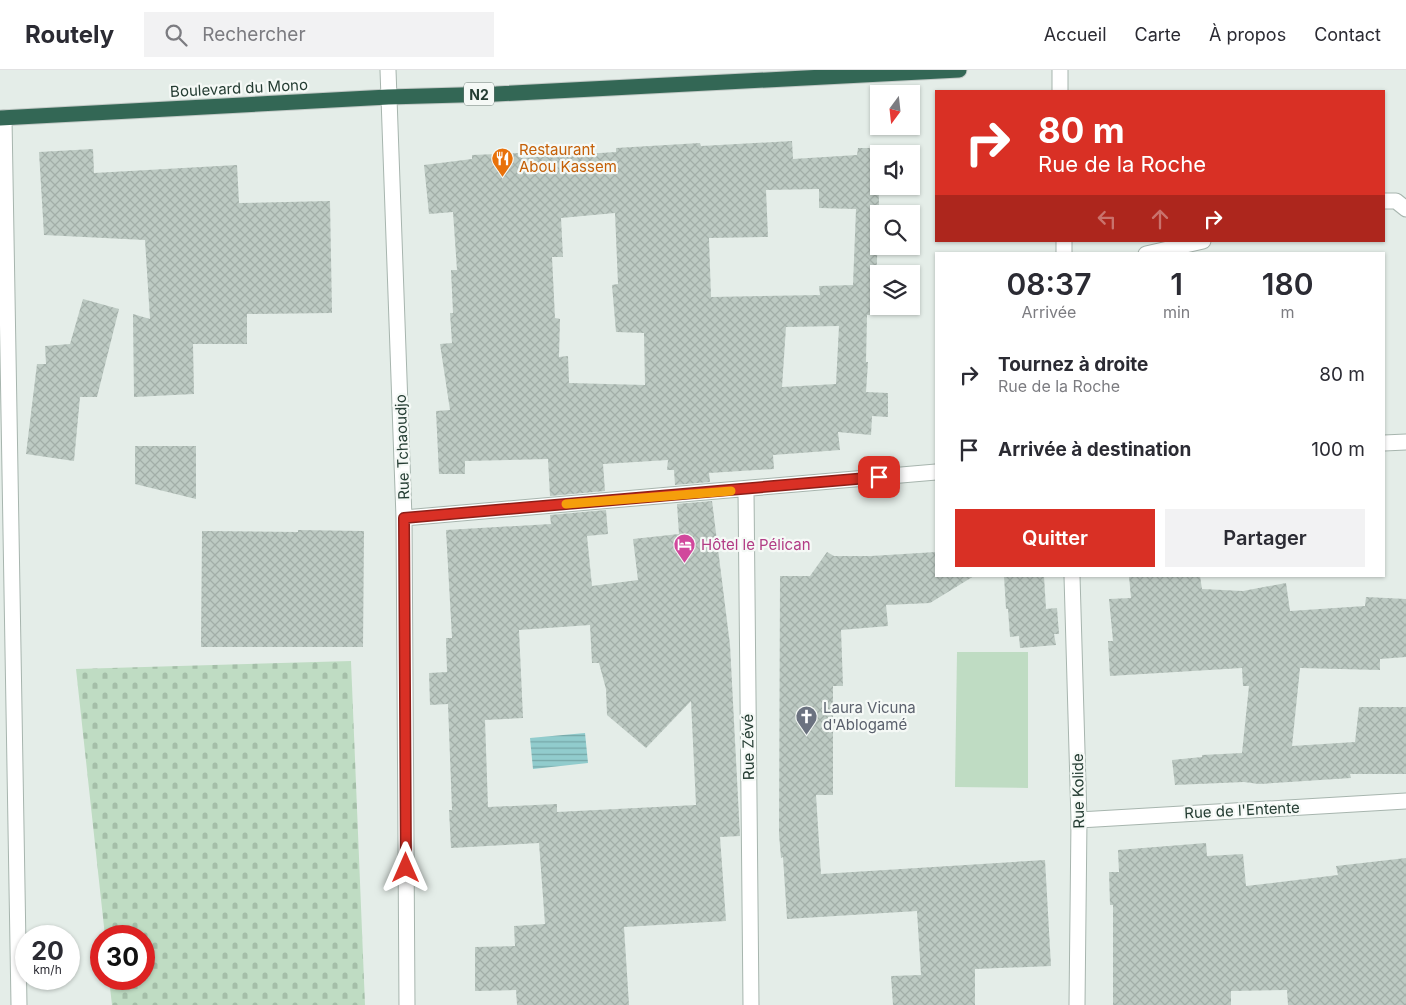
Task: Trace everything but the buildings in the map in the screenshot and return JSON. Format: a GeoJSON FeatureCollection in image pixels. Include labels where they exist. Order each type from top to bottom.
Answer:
{"type":"FeatureCollection","features":[{"type":"Feature","properties":{"kind":"highway","name":"Boulevard du Mono"},"geometry":{"type":"LineString","coordinates":[[2,118],[388,97],[496,94],[959,70]]}},
{"type":"Feature","properties":{"kind":"street","name":"Rue Tchaoudjo"},"geometry":{"type":"LineString","coordinates":[[388,70],[404,518],[407,1005]]}},
{"type":"Feature","properties":{"kind":"street"},"geometry":{"type":"LineString","coordinates":[[1060,70],[1060,90]]}},
{"type":"Feature","properties":{"kind":"street"},"geometry":{"type":"LineString","coordinates":[[2,118],[18,1005]]}},
{"type":"Feature","properties":{"kind":"street"},"geometry":{"type":"LineString","coordinates":[[1385,201],[1396,202],[1406,209]]}},
{"type":"Feature","properties":{"kind":"street"},"geometry":{"type":"LineString","coordinates":[[1155,252],[1198,242]]}},
{"type":"Feature","properties":{"kind":"street"},"geometry":{"type":"LineString","coordinates":[[1385,443],[1406,442]]}},
{"type":"Feature","properties":{"kind":"street"},"geometry":{"type":"LineString","coordinates":[[404,518],[746,490],[935,472]]}},
{"type":"Feature","properties":{"kind":"street","name":"Rue Zévé"},"geometry":{"type":"LineString","coordinates":[[746,490],[751,1005]]}},
{"type":"Feature","properties":{"kind":"street","name":"Rue Kolide"},"geometry":{"type":"LineString","coordinates":[[1072,577],[1079,820],[1077,1005]]}},
{"type":"Feature","properties":{"kind":"street","name":"Rue de l'Entente"},"geometry":{"type":"LineString","coordinates":[[1079,820],[1406,801]]}},
{"type":"Feature","properties":{"kind":"green space"},"geometry":{"type":"Polygon","coordinates":[[[957,652],[1028,652],[1028,788],[955,787],[957,652]]]}},
{"type":"Feature","properties":{"kind":"green space"},"geometry":{"type":"Polygon","coordinates":[[[351,661],[365,1005],[112,1005],[110,990],[155,990],[155,925],[104,925],[76,669],[351,661]]]}},
{"type":"Feature","properties":{"kind":"water"},"geometry":{"type":"Polygon","coordinates":[[[585,733],[588,763],[533,769],[530,738],[585,733]]]}},
{"type":"Feature","properties":{"kind":"slow traffic"},"geometry":{"type":"LineString","coordinates":[[566,504],[731,491]]}},
{"type":"Feature","properties":{"kind":"place","name":"Restaurant Abou Kassem"},"geometry":{"type":"Point","coordinates":[503,177]}},
{"type":"Feature","properties":{"kind":"place","name":"Hôtel le Pélican"},"geometry":{"type":"Point","coordinates":[685,563]}},
{"type":"Feature","properties":{"kind":"place","name":"Laura Vicuna d'Ablogamé"},"geometry":{"type":"Point","coordinates":[807,735]}},
{"type":"Feature","properties":{"kind":"route"},"geometry":{"type":"LineString","coordinates":[[406,868],[404,518],[879,477]]}}]}
